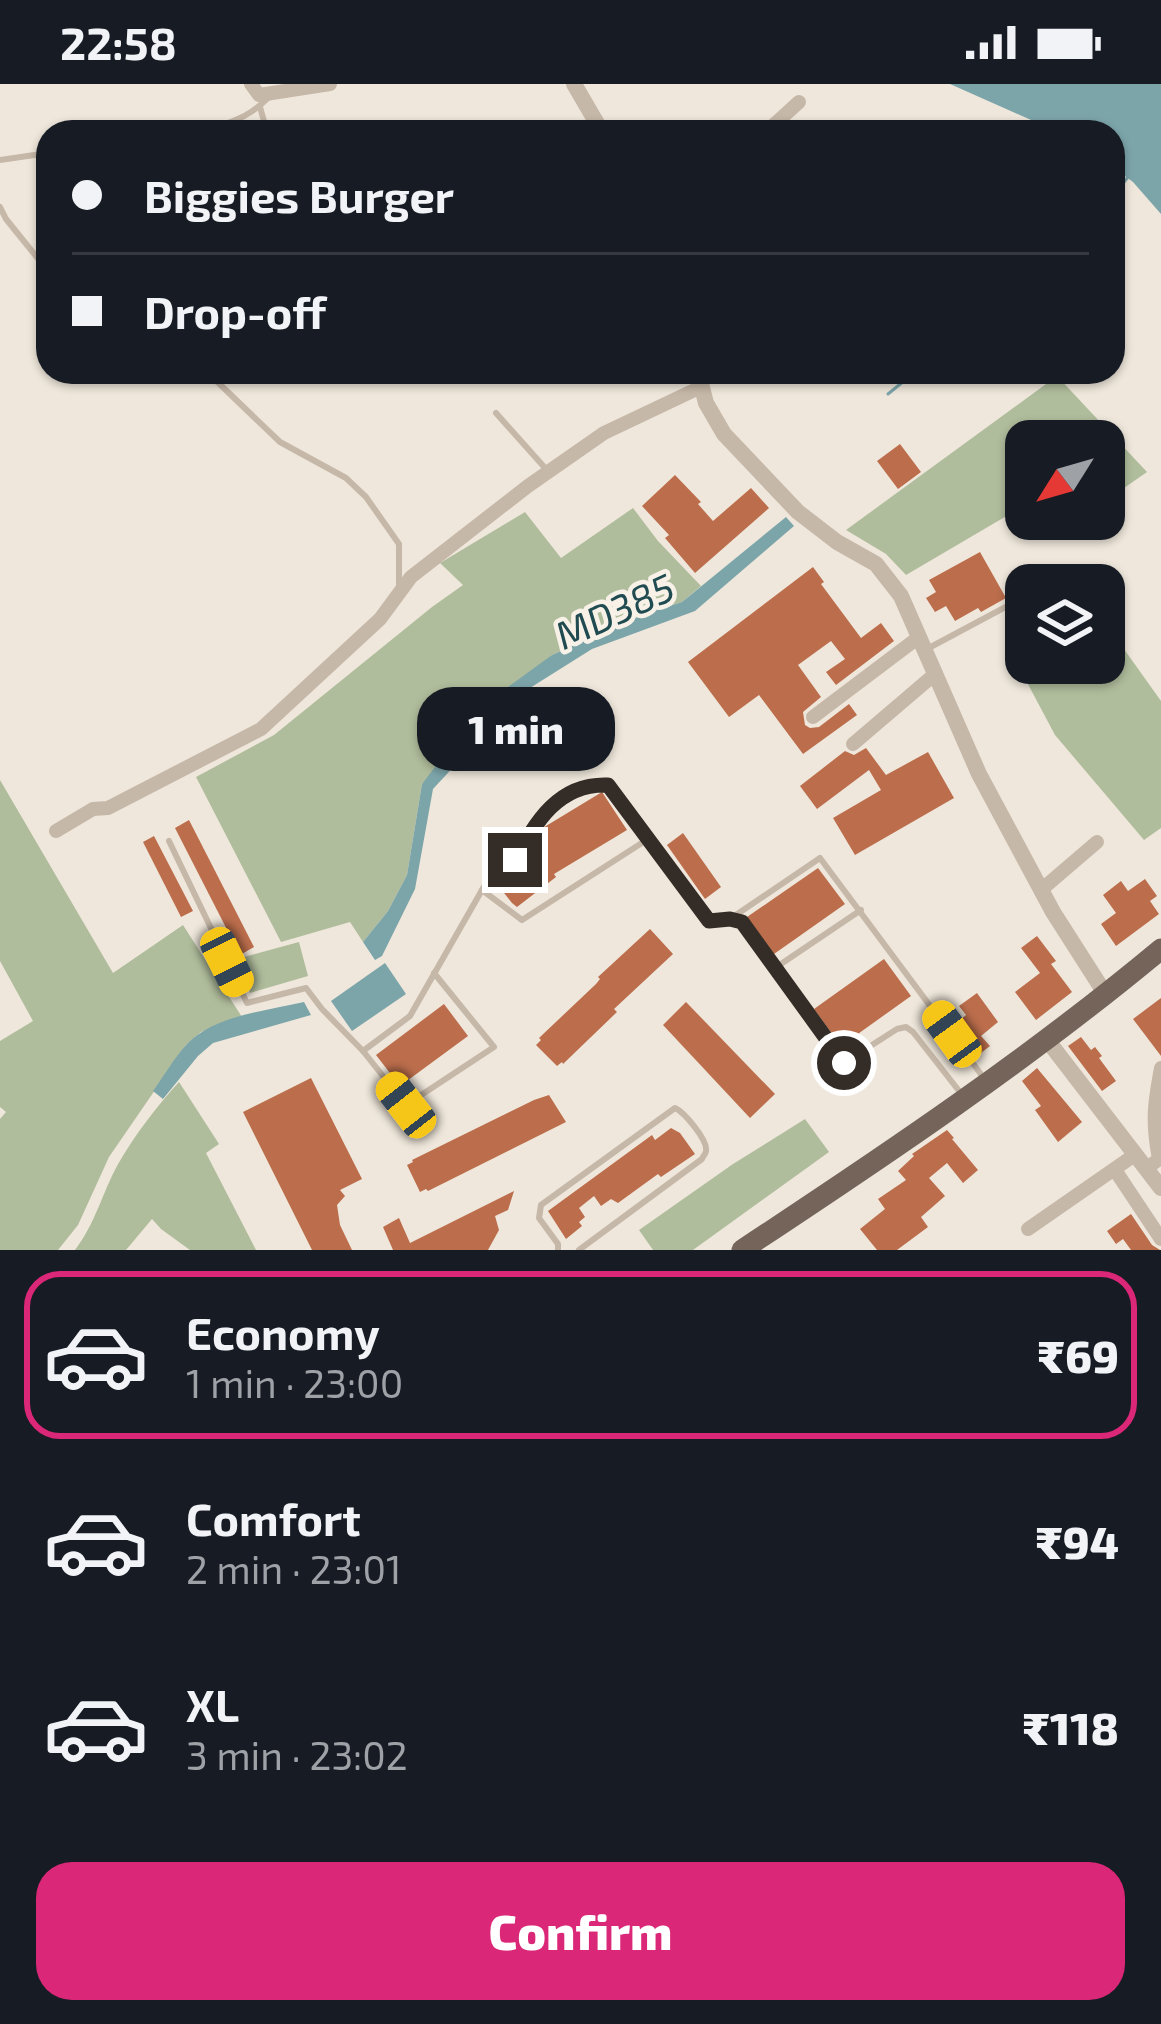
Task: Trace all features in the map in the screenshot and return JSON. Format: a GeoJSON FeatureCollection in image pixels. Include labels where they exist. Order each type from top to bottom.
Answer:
{"type":"FeatureCollection","features":[{"type":"Feature","properties":{"kind":"main road"},"geometry":{"type":"LineString","coordinates":[[742,1250],[1048,1040],[1161,949]]}},
{"type":"Feature","properties":{"kind":"street"},"geometry":{"type":"LineString","coordinates":[[251,84],[259,94],[330,84]]}},
{"type":"Feature","properties":{"kind":"street"},"geometry":{"type":"LineString","coordinates":[[574,84],[595,120]]}},
{"type":"Feature","properties":{"kind":"street"},"geometry":{"type":"LineString","coordinates":[[779,120],[799,102]]}},
{"type":"Feature","properties":{"kind":"street"},"geometry":{"type":"LineString","coordinates":[[56,831],[261,729],[380,619],[411,577],[549,471],[616,425],[692,384]]}},
{"type":"Feature","properties":{"kind":"street"},"geometry":{"type":"LineString","coordinates":[[700,384],[724,434],[783,498],[838,542],[876,564],[901,596],[979,774],[1041,890],[1106,994]]}},
{"type":"Feature","properties":{"kind":"street"},"geometry":{"type":"LineString","coordinates":[[813,717],[922,644]]}},
{"type":"Feature","properties":{"kind":"street"},"geometry":{"type":"LineString","coordinates":[[853,743],[935,674]]}},
{"type":"Feature","properties":{"kind":"street"},"geometry":{"type":"LineString","coordinates":[[1041,890],[1097,842]]}},
{"type":"Feature","properties":{"kind":"street"},"geometry":{"type":"LineString","coordinates":[[1048,1040],[1151,1160],[1161,1188]]}},
{"type":"Feature","properties":{"kind":"street"},"geometry":{"type":"LineString","coordinates":[[1151,1160],[1154,1096],[1161,1068]]}},
{"type":"Feature","properties":{"kind":"street"},"geometry":{"type":"LineString","coordinates":[[1028,1229],[1114,1170],[1151,1160]]}},
{"type":"Feature","properties":{"kind":"street"},"geometry":{"type":"LineString","coordinates":[[1114,1170],[1161,1239]]}},
{"type":"Feature","properties":{"kind":"lane"},"geometry":{"type":"LineString","coordinates":[[238,120],[272,94]]}},
{"type":"Feature","properties":{"kind":"lane"},"geometry":{"type":"LineString","coordinates":[[260,107],[264,120]]}},
{"type":"Feature","properties":{"kind":"lane"},"geometry":{"type":"LineString","coordinates":[[0,160],[36,155]]}},
{"type":"Feature","properties":{"kind":"lane"},"geometry":{"type":"LineString","coordinates":[[0,207],[36,257]]}},
{"type":"Feature","properties":{"kind":"lane"},"geometry":{"type":"LineString","coordinates":[[220,384],[280,442],[346,478],[366,497],[399,544],[399,592]]}},
{"type":"Feature","properties":{"kind":"lane"},"geometry":{"type":"LineString","coordinates":[[496,413],[549,471]]}},
{"type":"Feature","properties":{"kind":"lane"},"geometry":{"type":"LineString","coordinates":[[922,644],[1005,607]]}},
{"type":"Feature","properties":{"kind":"lane"},"geometry":{"type":"LineString","coordinates":[[363,1051],[410,1016],[482,890],[515,860],[537,820],[579,788],[608,785],[709,921],[742,922],[844,1063],[896,1029],[906,1028],[965,1099]]}},
{"type":"Feature","properties":{"kind":"lane"},"geometry":{"type":"LineString","coordinates":[[482,890],[522,920],[648,839]]}},
{"type":"Feature","properties":{"kind":"lane"},"geometry":{"type":"LineString","coordinates":[[169,841],[247,1003],[306,988],[406,1105],[494,1046],[434,974]]}},
{"type":"Feature","properties":{"kind":"lane"},"geometry":{"type":"LineString","coordinates":[[730,919],[820,858],[988,1083]]}},
{"type":"Feature","properties":{"kind":"lane"},"geometry":{"type":"LineString","coordinates":[[775,968],[861,910]]}},
{"type":"Feature","properties":{"kind":"lane"},"geometry":{"type":"LineString","coordinates":[[558,1250],[539,1217],[541,1205],[675,1108],[682,1110],[706,1144],[702,1159],[579,1250]]}},
{"type":"Feature","properties":{"kind":"green space"},"geometry":{"type":"Polygon","coordinates":[[[1046,384],[1064,384],[1098,420],[1005,420],[1005,517],[906,575],[886,554],[846,530],[1046,384]]]}},
{"type":"Feature","properties":{"kind":"green space"},"geometry":{"type":"Polygon","coordinates":[[[1125,449],[1147,472],[1125,487],[1125,449]]]}},
{"type":"Feature","properties":{"kind":"green space"},"geometry":{"type":"Polygon","coordinates":[[[633,508],[701,586],[682,602],[552,655],[422,784],[407,875],[388,911],[363,942],[350,922],[281,942],[196,777],[274,735],[463,585],[440,563],[525,512],[561,558],[633,508]]]}},
{"type":"Feature","properties":{"kind":"green space"},"geometry":{"type":"Polygon","coordinates":[[[1125,650],[1161,701],[1161,828],[1144,840],[1055,735],[1028,684],[1125,684],[1125,650]]]}},
{"type":"Feature","properties":{"kind":"green space"},"geometry":{"type":"Polygon","coordinates":[[[0,780],[113,973],[183,925],[242,1017],[201,1032],[186,1045],[109,1157],[78,1225],[58,1250],[0,1250],[0,1119],[6,1112],[0,1107],[0,1041],[33,1021],[0,961],[0,780]]]}},
{"type":"Feature","properties":{"kind":"green space"},"geometry":{"type":"Polygon","coordinates":[[[299,942],[308,976],[250,993],[240,958],[299,942]]]}},
{"type":"Feature","properties":{"kind":"green space"},"geometry":{"type":"Polygon","coordinates":[[[179,1082],[219,1144],[206,1153],[256,1250],[190,1250],[152,1219],[126,1250],[75,1250],[124,1155],[179,1082]]]}},
{"type":"Feature","properties":{"kind":"green space"},"geometry":{"type":"Polygon","coordinates":[[[805,1119],[829,1152],[693,1250],[653,1250],[639,1230],[805,1119]]]}},
{"type":"Feature","properties":{"kind":"water"},"geometry":{"type":"Polygon","coordinates":[[[950,84],[1161,84],[1161,214],[1125,176],[1125,120],[1031,120],[950,84]]]}},
{"type":"Feature","properties":{"kind":"water"},"geometry":{"type":"Polygon","coordinates":[[[786,517],[794,526],[695,611],[592,649],[522,693],[433,789],[415,889],[382,956],[375,960],[363,942],[388,911],[407,875],[422,784],[482,706],[552,655],[682,602],[786,517]]]}},
{"type":"Feature","properties":{"kind":"water"},"geometry":{"type":"Polygon","coordinates":[[[385,963],[406,994],[352,1031],[331,1001],[385,963]]]}},
{"type":"Feature","properties":{"kind":"water"},"geometry":{"type":"Polygon","coordinates":[[[304,1002],[311,1015],[213,1043],[163,1099],[153,1091],[182,1049],[212,1026],[304,1002]]]}},
{"type":"Feature","properties":{"kind":"building"},"geometry":{"type":"Polygon","coordinates":[[[900,444],[921,472],[898,489],[877,461],[900,444]]]}},
{"type":"Feature","properties":{"kind":"building"},"geometry":{"type":"Polygon","coordinates":[[[675,475],[713,521],[751,488],[769,508],[695,573],[642,506],[675,475]]]}},
{"type":"Feature","properties":{"kind":"building"},"geometry":{"type":"Polygon","coordinates":[[[980,552],[1005,599],[955,621],[946,606],[935,612],[926,598],[936,592],[929,580],[980,552]]]}},
{"type":"Feature","properties":{"kind":"building"},"geometry":{"type":"Polygon","coordinates":[[[813,567],[861,638],[881,623],[894,641],[836,685],[826,672],[845,659],[831,641],[798,665],[821,697],[803,712],[805,725],[819,727],[849,704],[857,715],[803,754],[759,695],[729,717],[688,662],[813,567]]]}},
{"type":"Feature","properties":{"kind":"building"},"geometry":{"type":"Polygon","coordinates":[[[866,748],[886,775],[928,752],[954,798],[855,855],[833,818],[881,790],[869,770],[817,809],[800,786],[845,751],[854,755],[866,748]]]}},
{"type":"Feature","properties":{"kind":"building"},"geometry":{"type":"Polygon","coordinates":[[[602,792],[627,830],[554,874],[517,907],[497,884],[543,845],[537,835],[541,829],[602,792]]]}},
{"type":"Feature","properties":{"kind":"building"},"geometry":{"type":"Polygon","coordinates":[[[189,820],[254,947],[240,955],[175,828],[189,820]]]}},
{"type":"Feature","properties":{"kind":"building"},"geometry":{"type":"Polygon","coordinates":[[[683,833],[721,887],[705,899],[667,845],[683,833]]]}},
{"type":"Feature","properties":{"kind":"building"},"geometry":{"type":"Polygon","coordinates":[[[154,836],[193,911],[181,917],[143,842],[154,836]]]}},
{"type":"Feature","properties":{"kind":"building"},"geometry":{"type":"Polygon","coordinates":[[[818,868],[845,904],[774,954],[747,917],[818,868]]]}},
{"type":"Feature","properties":{"kind":"building"},"geometry":{"type":"Polygon","coordinates":[[[1145,879],[1157,896],[1150,901],[1159,914],[1116,946],[1101,924],[1116,913],[1103,895],[1121,881],[1128,891],[1145,879]]]}},
{"type":"Feature","properties":{"kind":"building"},"geometry":{"type":"Polygon","coordinates":[[[650,929],[673,954],[557,1066],[536,1045],[539,1038],[650,929]]]}},
{"type":"Feature","properties":{"kind":"building"},"geometry":{"type":"Polygon","coordinates":[[[1037,936],[1072,992],[1036,1020],[1015,992],[1040,973],[1021,948],[1037,936]]]}},
{"type":"Feature","properties":{"kind":"building"},"geometry":{"type":"Polygon","coordinates":[[[884,959],[911,996],[841,1046],[814,1009],[884,959]]]}},
{"type":"Feature","properties":{"kind":"building"},"geometry":{"type":"Polygon","coordinates":[[[977,993],[998,1022],[981,1036],[990,1046],[977,1056],[954,1025],[966,1015],[959,1006],[977,993]]]}},
{"type":"Feature","properties":{"kind":"building"},"geometry":{"type":"Polygon","coordinates":[[[1161,998],[1161,1056],[1133,1019],[1161,998]]]}},
{"type":"Feature","properties":{"kind":"building"},"geometry":{"type":"Polygon","coordinates":[[[686,1002],[775,1094],[750,1118],[663,1025],[686,1002]]]}},
{"type":"Feature","properties":{"kind":"building"},"geometry":{"type":"Polygon","coordinates":[[[444,1004],[468,1036],[400,1086],[376,1055],[444,1004]]]}},
{"type":"Feature","properties":{"kind":"building"},"geometry":{"type":"Polygon","coordinates":[[[1081,1037],[1091,1050],[1095,1047],[1116,1081],[1102,1091],[1068,1046],[1081,1037]]]}},
{"type":"Feature","properties":{"kind":"building"},"geometry":{"type":"Polygon","coordinates":[[[1037,1068],[1082,1122],[1058,1142],[1035,1110],[1041,1106],[1022,1081],[1037,1068]]]}},
{"type":"Feature","properties":{"kind":"building"},"geometry":{"type":"Polygon","coordinates":[[[311,1078],[362,1179],[340,1190],[345,1196],[337,1205],[352,1250],[312,1250],[243,1112],[311,1078]]]}},
{"type":"Feature","properties":{"kind":"building"},"geometry":{"type":"Polygon","coordinates":[[[549,1095],[566,1122],[420,1192],[407,1165],[412,1160],[549,1095]]]}},
{"type":"Feature","properties":{"kind":"building"},"geometry":{"type":"Polygon","coordinates":[[[671,1128],[695,1154],[618,1203],[611,1199],[601,1206],[594,1196],[579,1208],[585,1217],[579,1222],[582,1226],[566,1239],[548,1211],[652,1135],[655,1140],[671,1128]]]}},
{"type":"Feature","properties":{"kind":"building"},"geometry":{"type":"Polygon","coordinates":[[[947,1130],[978,1170],[963,1183],[947,1163],[929,1178],[945,1196],[921,1217],[928,1227],[897,1250],[877,1250],[860,1229],[885,1209],[878,1199],[906,1180],[898,1171],[912,1154],[947,1130]]]}},
{"type":"Feature","properties":{"kind":"building"},"geometry":{"type":"Polygon","coordinates":[[[514,1191],[508,1210],[495,1216],[499,1230],[488,1250],[393,1250],[383,1227],[399,1218],[410,1243],[514,1191]]]}},
{"type":"Feature","properties":{"kind":"building"},"geometry":{"type":"Polygon","coordinates":[[[1131,1214],[1160,1250],[1131,1250],[1123,1239],[1116,1244],[1107,1231],[1131,1214]]]}},
{"type":"Feature","properties":{"kind":"waterway"},"geometry":{"type":"LineString","coordinates":[[1125,181],[1128,177]]}},
{"type":"Feature","properties":{"kind":"waterway","name":"MD385"},"geometry":{"type":"LineString","coordinates":[[888,394],[900,384]]}},
{"type":"Feature","properties":{"kind":"route"},"geometry":{"type":"LineString","coordinates":[[515,860],[537,820],[561,799],[579,788],[608,785],[709,921],[742,922],[844,1063]]}}]}
